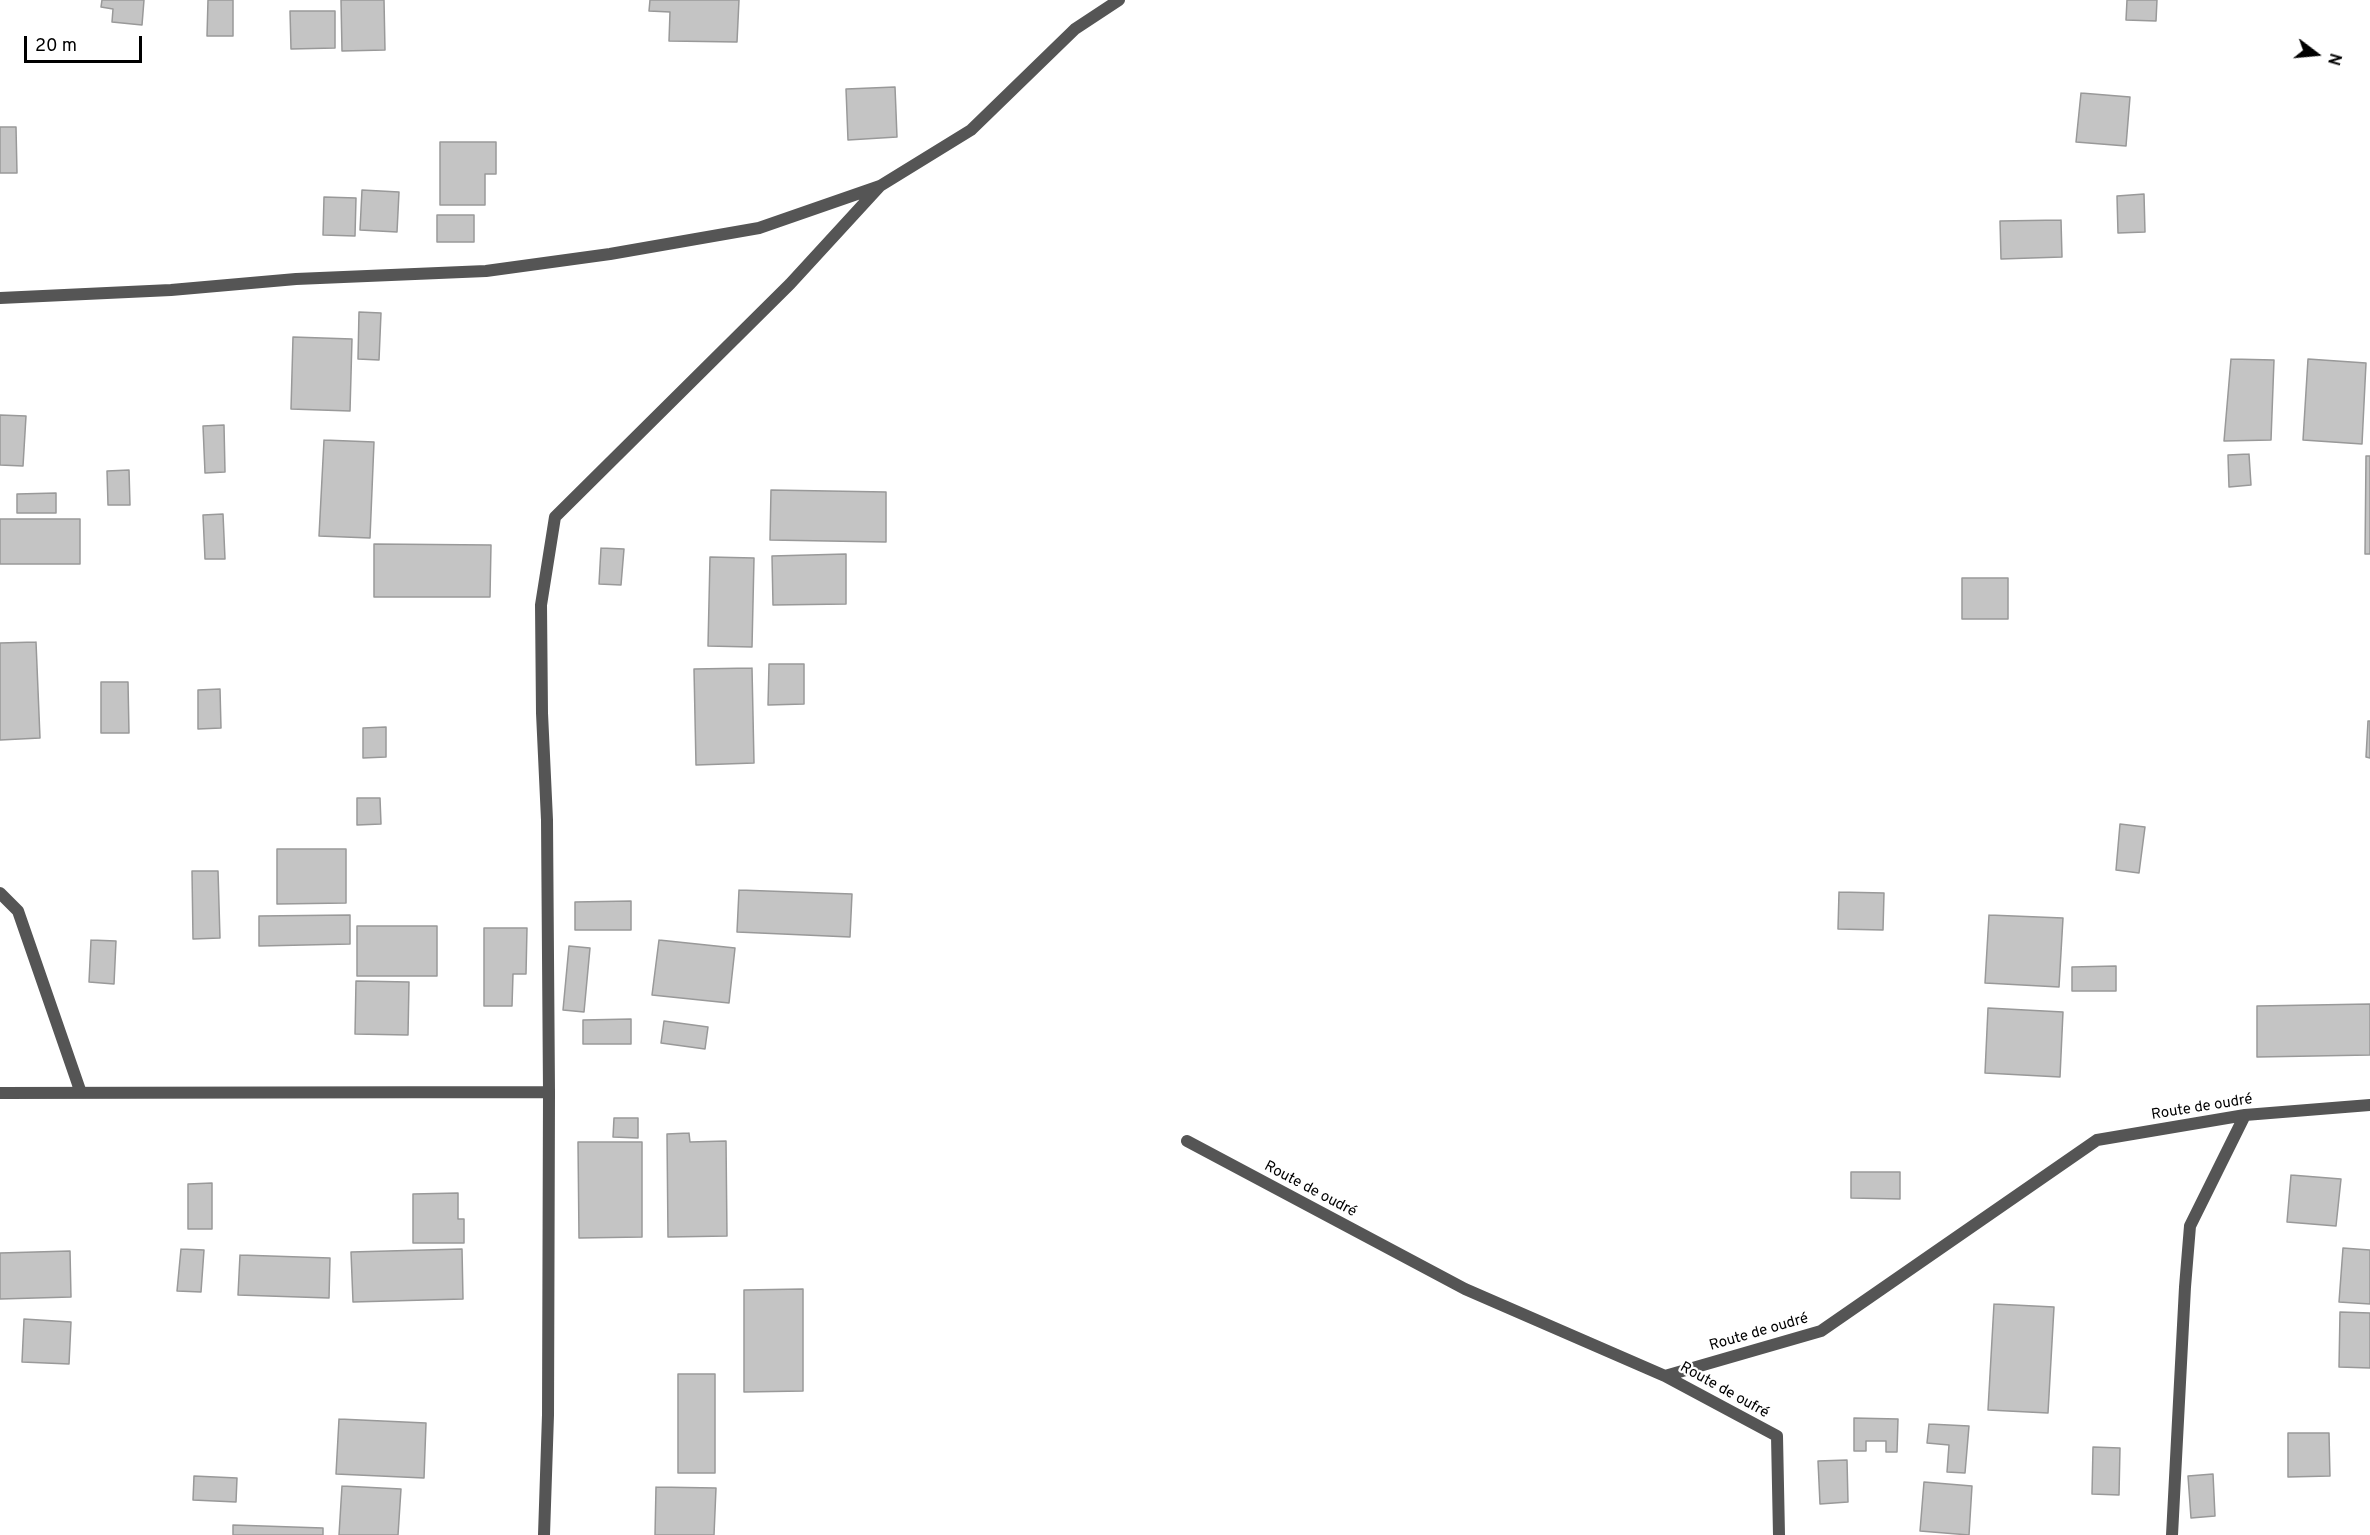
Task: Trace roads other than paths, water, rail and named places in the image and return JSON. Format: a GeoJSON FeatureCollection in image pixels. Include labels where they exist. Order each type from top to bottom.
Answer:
{"type":"FeatureCollection","features":[{"type":"Feature","properties":{"kind":"street"},"geometry":{"type":"LineString","coordinates":[[0,298],[171,290],[296,279],[486,271],[610,254],[759,228],[880,186],[971,130],[1075,29],[1119,0]]}},
{"type":"Feature","properties":{"kind":"street"},"geometry":{"type":"LineString","coordinates":[[544,1535],[548,1415],[549,1092],[547,820],[542,713],[541,605],[555,517],[790,284],[880,186]]}},
{"type":"Feature","properties":{"kind":"street"},"geometry":{"type":"LineString","coordinates":[[0,893],[18,911],[81,1093]]}},
{"type":"Feature","properties":{"kind":"street"},"geometry":{"type":"LineString","coordinates":[[0,1093],[549,1092]]}},
{"type":"Feature","properties":{"kind":"street","name":"Route de oudré"},"geometry":{"type":"LineString","coordinates":[[1187,1141],[1465,1289],[1665,1376],[1821,1330],[2097,1140],[2244,1115],[2370,1105]]}},
{"type":"Feature","properties":{"kind":"street"},"geometry":{"type":"LineString","coordinates":[[2172,1535],[2190,1226],[2244,1115]]}},
{"type":"Feature","properties":{"kind":"street","name":"Route de oufré"},"geometry":{"type":"LineString","coordinates":[[1665,1376],[1777,1436],[1779,1535]]}}]}
